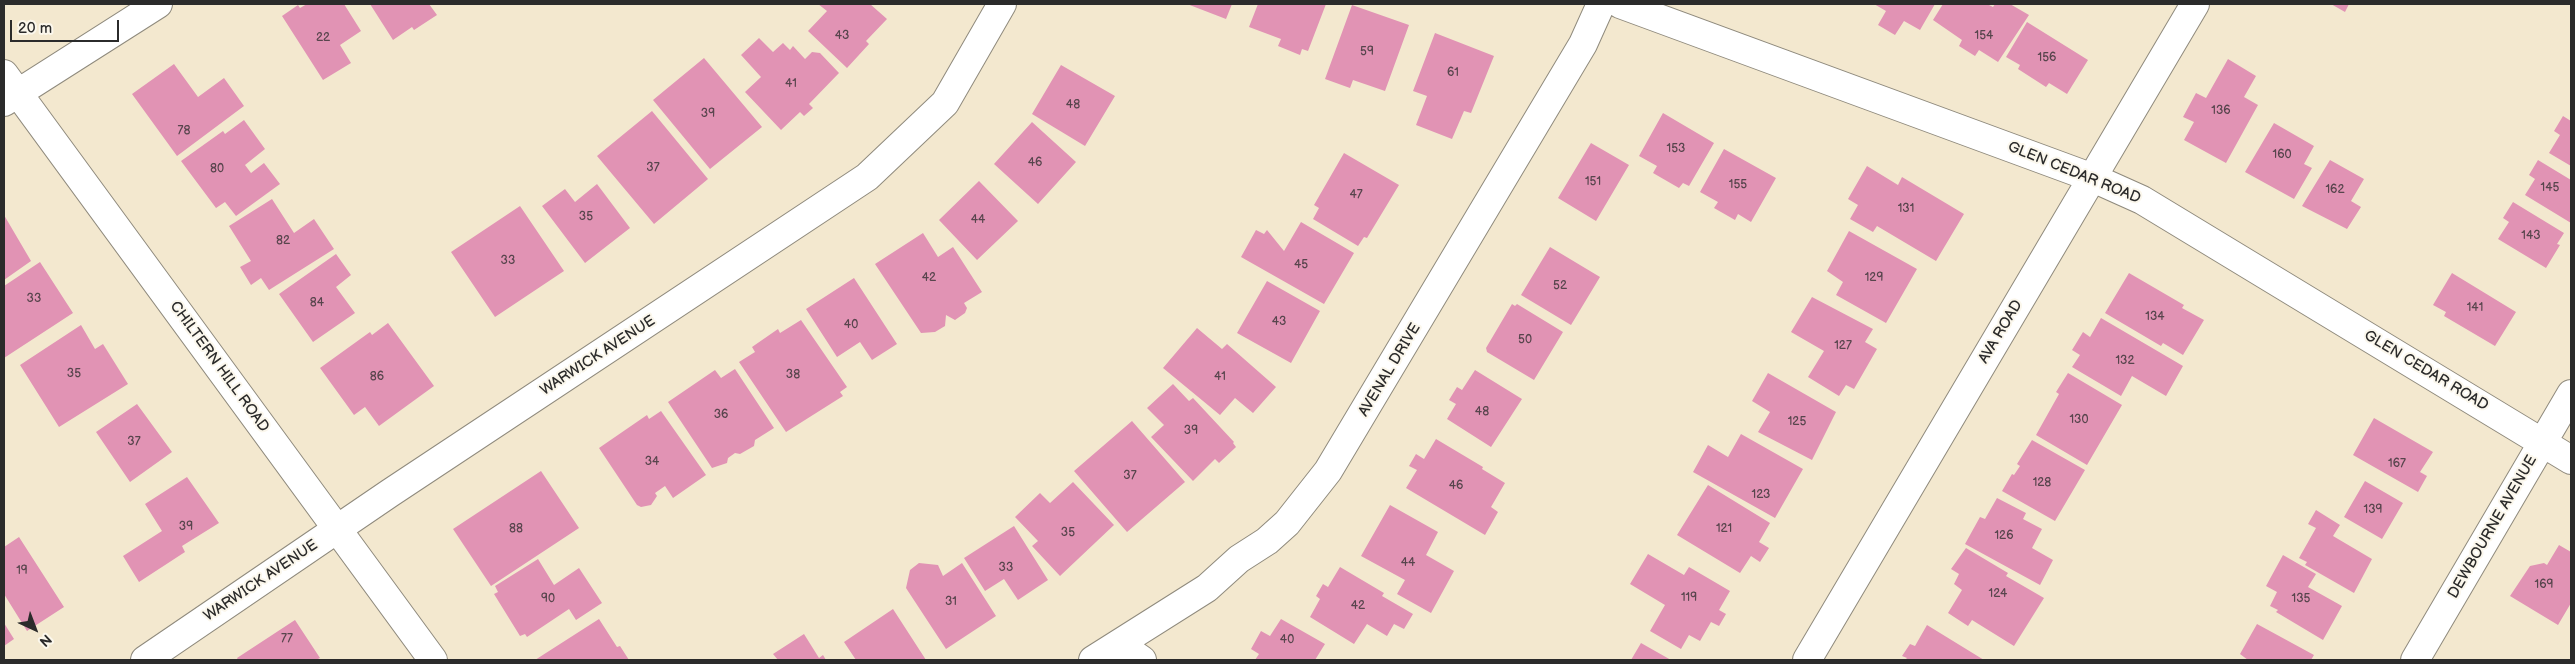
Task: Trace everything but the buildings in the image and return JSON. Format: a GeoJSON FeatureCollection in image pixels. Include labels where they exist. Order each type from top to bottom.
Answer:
{"type":"FeatureCollection","features":[{"type":"Feature","properties":{"kind":"street"},"geometry":{"type":"LineString","coordinates":[[9,90],[158,4]]}},
{"type":"Feature","properties":{"kind":"street","name":"WARWICK AVENUE"},"geometry":{"type":"LineString","coordinates":[[145,660],[337,529],[867,177],[945,103],[1002,4]]}},
{"type":"Feature","properties":{"kind":"street","name":"AVENAL DRIVE"},"geometry":{"type":"LineString","coordinates":[[1093,660],[1207,588],[1239,559],[1266,541],[1287,523],[1328,471],[1583,44],[1601,4]]}},
{"type":"Feature","properties":{"kind":"street","name":"GLEN CEDAR ROAD"},"geometry":{"type":"LineString","coordinates":[[1620,4],[2093,178],[2151,204],[2571,460]]}},
{"type":"Feature","properties":{"kind":"street","name":"AVA ROAD"},"geometry":{"type":"LineString","coordinates":[[1807,660],[2195,4]]}},
{"type":"Feature","properties":{"kind":"street","name":"CHILTERN HILL ROAD"},"geometry":{"type":"LineString","coordinates":[[9,90],[433,660]]}},
{"type":"Feature","properties":{"kind":"street","name":"DEWBOURNE AVENUE"},"geometry":{"type":"LineString","coordinates":[[2415,660],[2571,394]]}},
{"type":"Feature","properties":{"kind":"street"},"geometry":{"type":"LineString","coordinates":[[1119,644],[1142,660]]}}]}
